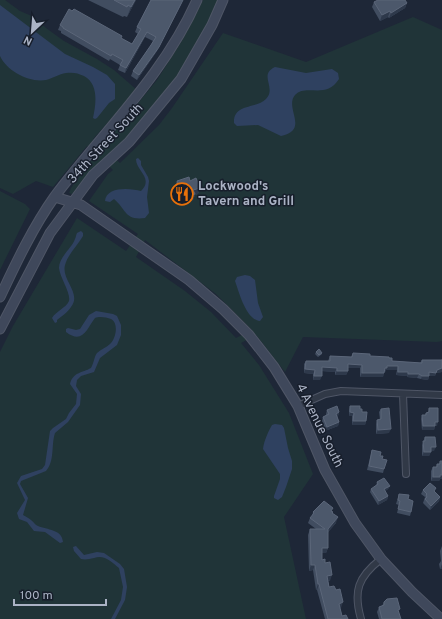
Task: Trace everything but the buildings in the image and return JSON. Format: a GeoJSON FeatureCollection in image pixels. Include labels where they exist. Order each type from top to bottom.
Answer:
{"type":"FeatureCollection","features":[{"type":"Feature","properties":{"kind":"main road","name":"34th Street South"},"geometry":{"type":"LineString","coordinates":[[0,297],[37,225],[55,196],[139,94],[169,52],[197,0]]}},
{"type":"Feature","properties":{"kind":"main road","name":"34th Street South"},"geometry":{"type":"LineString","coordinates":[[0,329],[50,233],[93,175],[129,142],[181,79],[212,25],[223,0]]}},
{"type":"Feature","properties":{"kind":"main road","name":"4 Avenue South"},"geometry":{"type":"LineString","coordinates":[[55,196],[81,205],[173,268],[224,309],[249,335],[274,366],[298,406],[325,470],[355,524],[381,559],[412,592],[441,619]]}},
{"type":"Feature","properties":{"kind":"street"},"geometry":{"type":"LineString","coordinates":[[298,406],[325,394],[341,391],[442,395]]}},
{"type":"Feature","properties":{"kind":"street"},"geometry":{"type":"LineString","coordinates":[[403,394],[406,474]]}},
{"type":"Feature","properties":{"kind":"street"},"geometry":{"type":"LineString","coordinates":[[361,619],[358,606],[358,592],[361,579],[381,559]]}},
{"type":"Feature","properties":{"kind":"green space"},"geometry":{"type":"Polygon","coordinates":[[[0,0],[5,0],[20,11],[34,17],[64,41],[114,70],[137,90],[93,139],[102,147],[157,80],[183,39],[203,0],[220,0],[198,43],[172,83],[144,120],[111,155],[120,163],[159,125],[223,33],[306,62],[413,17],[442,30],[442,341],[303,337],[285,372],[256,335],[241,343],[259,365],[289,413],[313,474],[284,517],[306,619],[0,619],[0,352],[13,326],[77,218],[126,251],[138,234],[89,201],[108,174],[113,170],[104,161],[72,194],[69,193],[71,188],[96,154],[87,146],[53,187],[36,181],[13,194],[0,188],[0,0]],[[145,240],[136,257],[185,291],[211,312],[236,338],[252,330],[216,294],[145,240]]]}},
{"type":"Feature","properties":{"kind":"green space"},"geometry":{"type":"Polygon","coordinates":[[[0,191],[25,204],[30,209],[0,270],[0,191]]]}},
{"type":"Feature","properties":{"kind":"water"},"geometry":{"type":"Polygon","coordinates":[[[0,5],[65,54],[107,75],[115,84],[115,99],[109,103],[97,118],[93,118],[95,107],[94,89],[89,80],[84,76],[69,73],[61,74],[46,80],[33,80],[19,75],[3,61],[0,56],[0,5]]]}},
{"type":"Feature","properties":{"kind":"water"},"geometry":{"type":"Polygon","coordinates":[[[275,67],[306,73],[332,69],[338,73],[339,79],[328,89],[305,90],[295,95],[292,100],[292,106],[295,124],[294,129],[289,133],[281,136],[258,125],[237,126],[234,123],[237,112],[246,107],[262,102],[269,95],[270,90],[268,74],[270,70],[275,67]]]}},
{"type":"Feature","properties":{"kind":"water"},"geometry":{"type":"Polygon","coordinates":[[[138,158],[141,161],[141,165],[149,181],[147,197],[149,213],[145,218],[133,218],[126,213],[114,199],[110,202],[105,201],[106,196],[114,190],[131,189],[141,191],[145,186],[145,178],[136,159],[138,158]]]}},
{"type":"Feature","properties":{"kind":"water"},"geometry":{"type":"Polygon","coordinates":[[[81,231],[83,236],[68,257],[65,265],[66,276],[73,292],[74,302],[68,311],[55,323],[52,318],[66,306],[69,301],[59,268],[61,260],[77,233],[81,231]]]}},
{"type":"Feature","properties":{"kind":"water"},"geometry":{"type":"Polygon","coordinates":[[[245,275],[250,276],[255,280],[258,303],[263,317],[260,321],[251,316],[247,311],[235,281],[237,277],[245,275]]]}},
{"type":"Feature","properties":{"kind":"water"},"geometry":{"type":"Polygon","coordinates":[[[96,311],[117,316],[121,325],[121,335],[117,345],[100,358],[94,372],[81,376],[77,380],[76,386],[81,394],[80,405],[68,422],[55,433],[52,458],[49,467],[46,471],[21,481],[20,484],[28,498],[23,515],[37,526],[57,532],[62,538],[63,542],[60,543],[45,532],[34,531],[27,522],[19,519],[17,513],[25,500],[17,483],[21,476],[42,469],[45,465],[50,431],[66,419],[76,404],[77,394],[70,384],[71,380],[78,373],[91,368],[97,353],[114,339],[116,327],[114,321],[105,317],[95,318],[81,336],[72,336],[66,332],[66,329],[68,328],[76,330],[80,329],[89,315],[96,311]]]}},
{"type":"Feature","properties":{"kind":"water"},"geometry":{"type":"Polygon","coordinates":[[[272,425],[282,425],[284,428],[292,461],[292,469],[286,487],[282,497],[278,500],[274,498],[274,496],[280,479],[280,474],[263,449],[269,431],[272,425]]]}},
{"type":"Feature","properties":{"kind":"water"},"geometry":{"type":"Polygon","coordinates":[[[76,546],[84,555],[97,552],[104,553],[120,564],[124,569],[127,587],[125,600],[115,619],[111,619],[121,600],[123,587],[119,568],[108,559],[101,557],[81,559],[74,551],[73,547],[76,546]]]}},
{"type":"Feature","properties":{"kind":"place","name":"Lockwood's Tavern and Grill"},"geometry":{"type":"Point","coordinates":[182,194]}}]}
